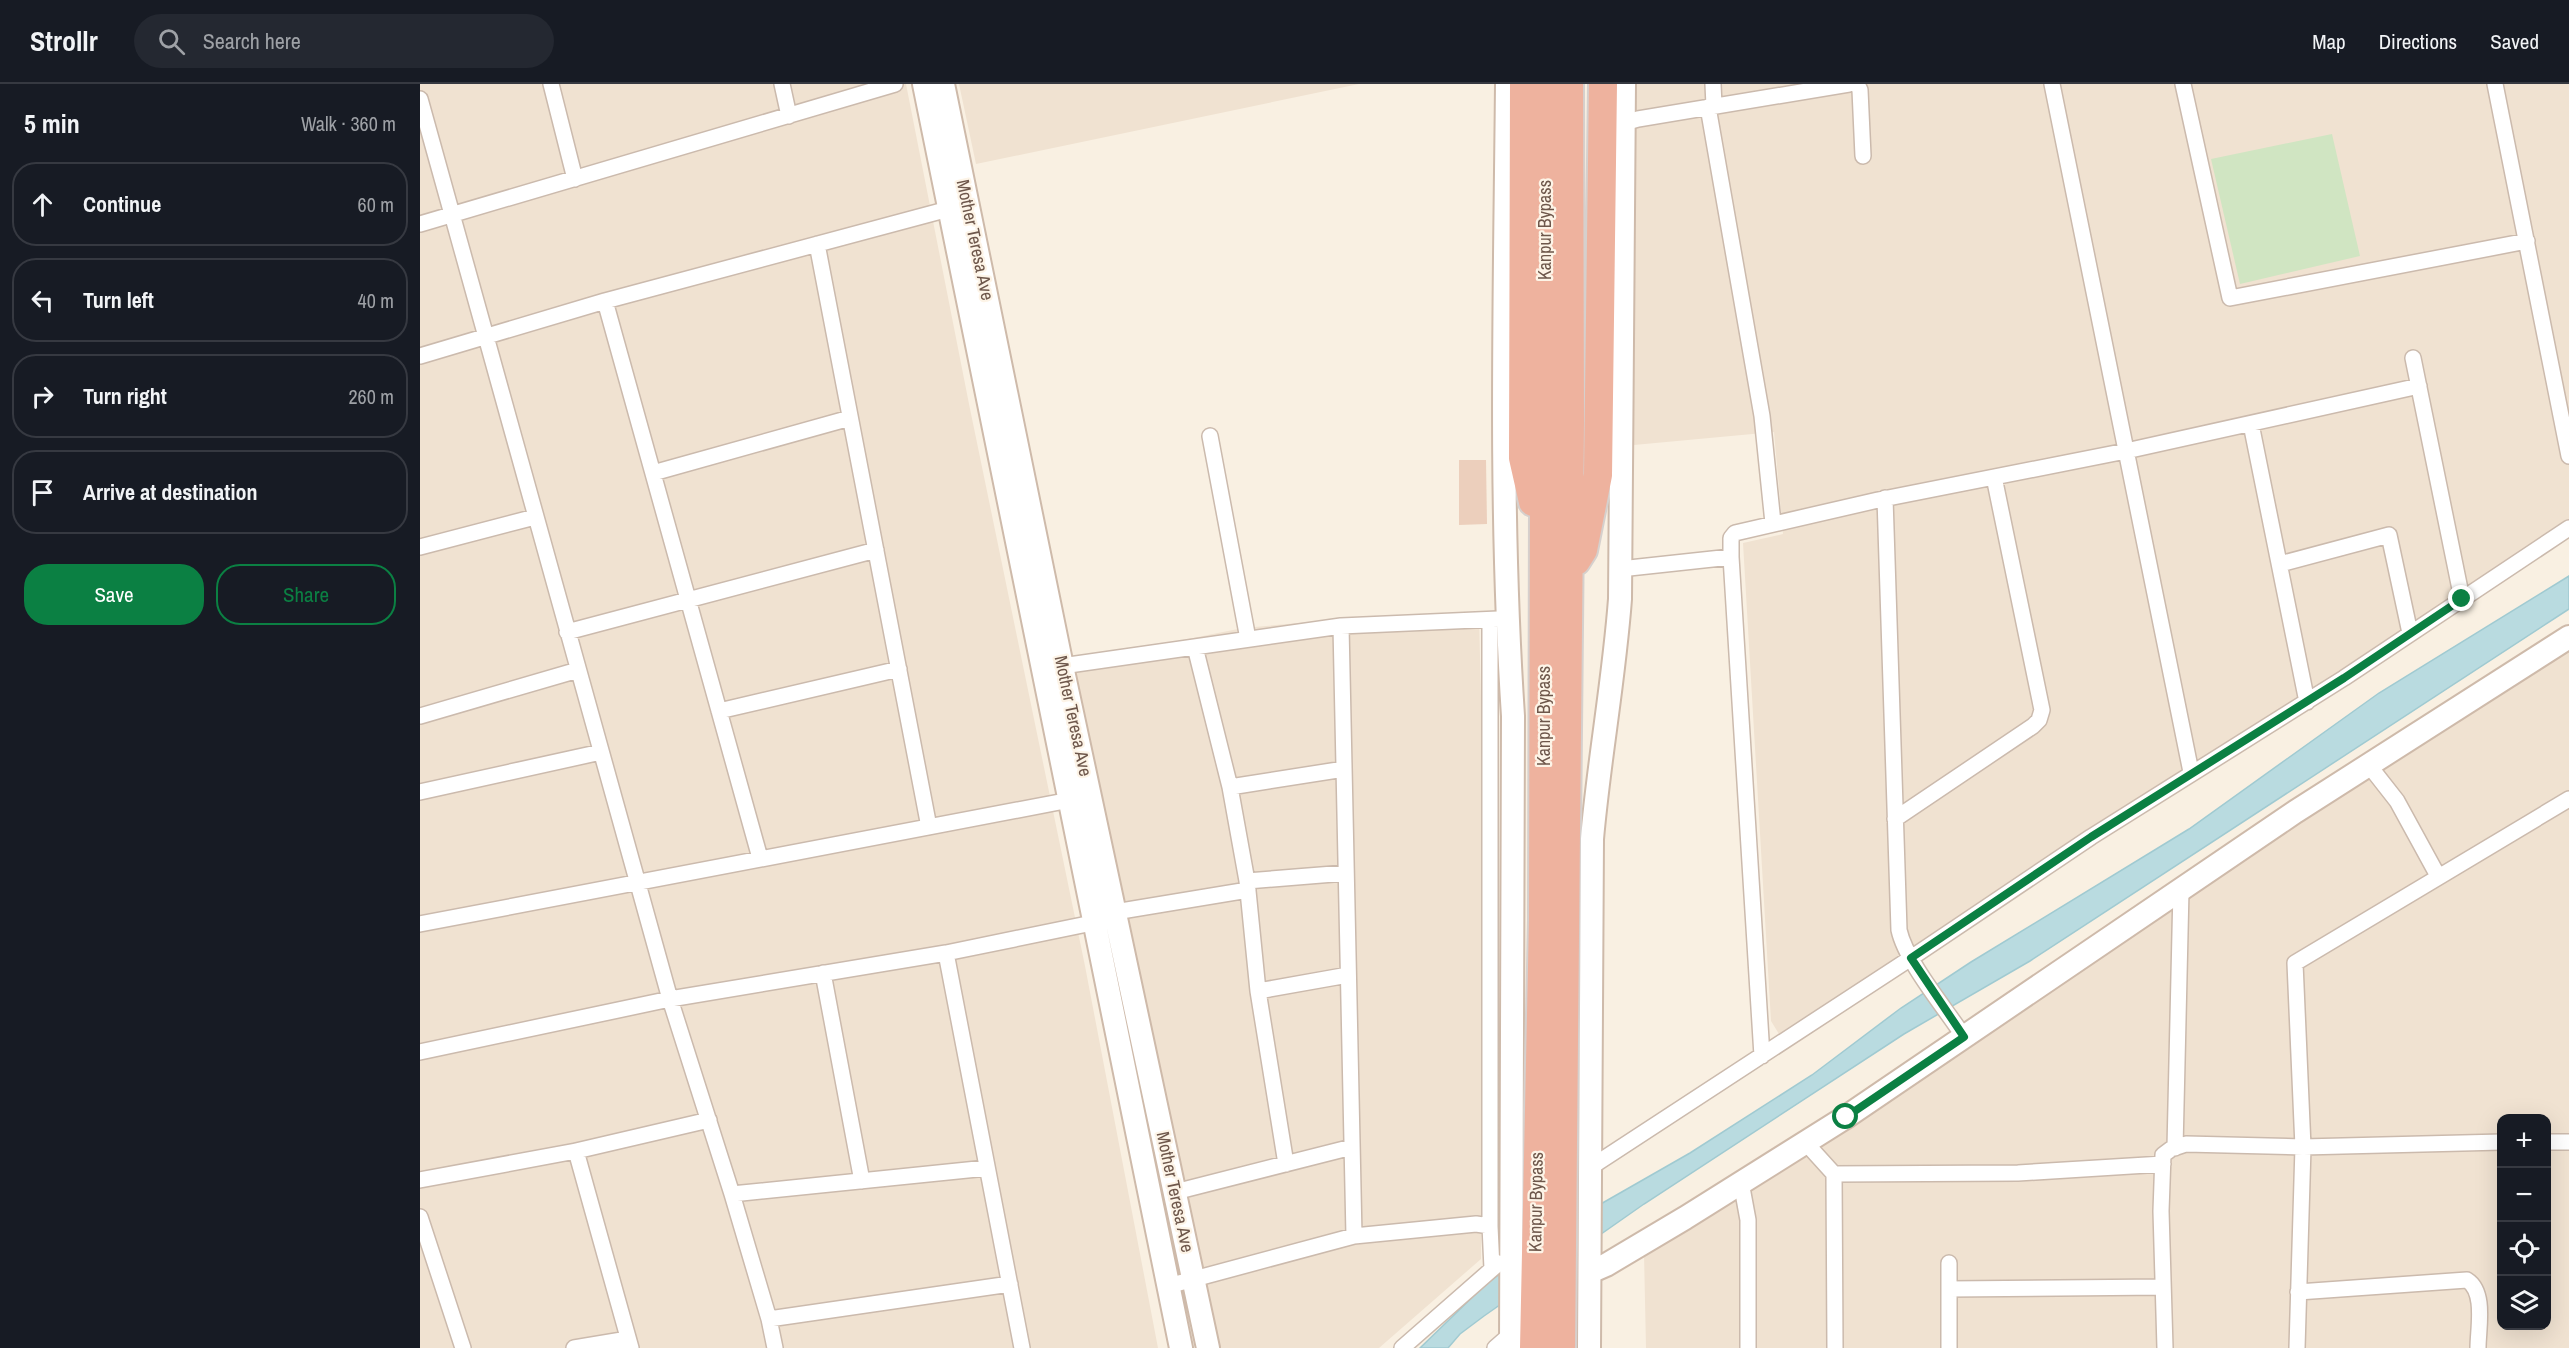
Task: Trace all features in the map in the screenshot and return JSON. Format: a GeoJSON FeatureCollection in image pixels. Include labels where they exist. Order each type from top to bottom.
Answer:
{"type":"FeatureCollection","features":[{"type":"Feature","properties":{"kind":"highway"},"geometry":{"type":"LineString","coordinates":[[1524,84],[1523,458],[1545,548]]}},
{"type":"Feature","properties":{"kind":"highway","name":"Kanpur Bypass"},"geometry":{"type":"LineString","coordinates":[[1512,1338],[1543,920],[1545,84]]}},
{"type":"Feature","properties":{"kind":"highway","name":"Kanpur Bypass"},"geometry":{"type":"LineString","coordinates":[[1561,1348],[1570,421],[1569,84]]}},
{"type":"Feature","properties":{"kind":"highway"},"geometry":{"type":"LineString","coordinates":[[1568,572],[1583,550],[1598,474],[1603,84]]}},
{"type":"Feature","properties":{"kind":"street"},"geometry":{"type":"LineString","coordinates":[[551,84],[575,179]]}},
{"type":"Feature","properties":{"kind":"street"},"geometry":{"type":"LineString","coordinates":[[782,84],[789,116]]}},
{"type":"Feature","properties":{"kind":"street"},"geometry":{"type":"LineString","coordinates":[[420,224],[895,84]]}},
{"type":"Feature","properties":{"kind":"street"},"geometry":{"type":"LineString","coordinates":[[924,84],[958,206],[1053,667],[1070,801],[1108,918],[1168,1286],[1181,1348]]}},
{"type":"Feature","properties":{"kind":"street","name":"Mother Teresa Ave"},"geometry":{"type":"LineString","coordinates":[[943,84],[958,206]]}},
{"type":"Feature","properties":{"kind":"street"},"geometry":{"type":"LineString","coordinates":[[1504,1262],[1490,1226],[1498,619],[1504,390],[1506,84]]}},
{"type":"Feature","properties":{"kind":"street"},"geometry":{"type":"LineString","coordinates":[[1589,1348],[1588,1169],[1592,839],[1598,767],[1616,653],[1620,570],[1624,84]]}},
{"type":"Feature","properties":{"kind":"street"},"geometry":{"type":"LineString","coordinates":[[1713,84],[1711,107],[1762,416],[1773,523]]}},
{"type":"Feature","properties":{"kind":"street"},"geometry":{"type":"LineString","coordinates":[[1624,123],[1850,84]]}},
{"type":"Feature","properties":{"kind":"street"},"geometry":{"type":"LineString","coordinates":[[1857,84],[1860,90],[1863,156]]}},
{"type":"Feature","properties":{"kind":"street"},"geometry":{"type":"LineString","coordinates":[[2052,84],[2191,772]]}},
{"type":"Feature","properties":{"kind":"street"},"geometry":{"type":"LineString","coordinates":[[2183,84],[2230,298],[2527,241]]}},
{"type":"Feature","properties":{"kind":"street"},"geometry":{"type":"LineString","coordinates":[[2495,84],[2569,456]]}},
{"type":"Feature","properties":{"kind":"street"},"geometry":{"type":"LineString","coordinates":[[420,99],[670,999],[732,1194],[769,1319],[775,1348]]}},
{"type":"Feature","properties":{"kind":"street"},"geometry":{"type":"LineString","coordinates":[[420,356],[605,301],[958,206]]}},
{"type":"Feature","properties":{"kind":"street"},"geometry":{"type":"LineString","coordinates":[[817,244],[929,827]]}},
{"type":"Feature","properties":{"kind":"street"},"geometry":{"type":"LineString","coordinates":[[605,301],[760,858]]}},
{"type":"Feature","properties":{"kind":"street"},"geometry":{"type":"LineString","coordinates":[[2413,358],[2462,599]]}},
{"type":"Feature","properties":{"kind":"street"},"geometry":{"type":"LineString","coordinates":[[1762,1056],[1731,538],[1736,533],[1773,523],[1885,498],[2126,451],[2419,386]]}},
{"type":"Feature","properties":{"kind":"street"},"geometry":{"type":"LineString","coordinates":[[653,473],[850,418]]}},
{"type":"Feature","properties":{"kind":"street"},"geometry":{"type":"LineString","coordinates":[[2251,424],[2307,702]]}},
{"type":"Feature","properties":{"kind":"street"},"geometry":{"type":"LineString","coordinates":[[1210,436],[1248,639]]}},
{"type":"Feature","properties":{"kind":"street"},"geometry":{"type":"LineString","coordinates":[[1895,819],[2015,740],[2039,720],[2042,710],[1994,477]]}},
{"type":"Feature","properties":{"kind":"street"},"geometry":{"type":"LineString","coordinates":[[1885,498],[1899,930],[1901,940],[1911,958],[1964,1037]]}},
{"type":"Feature","properties":{"kind":"street"},"geometry":{"type":"LineString","coordinates":[[420,547],[535,517]]}},
{"type":"Feature","properties":{"kind":"street"},"geometry":{"type":"LineString","coordinates":[[1588,1169],[1911,958],[2091,837],[2191,772],[2307,702],[2569,528]]}},
{"type":"Feature","properties":{"kind":"street"},"geometry":{"type":"LineString","coordinates":[[2280,564],[2389,535],[2410,633]]}},
{"type":"Feature","properties":{"kind":"street"},"geometry":{"type":"LineString","coordinates":[[567,632],[876,550]]}},
{"type":"Feature","properties":{"kind":"street"},"geometry":{"type":"LineString","coordinates":[[1620,570],[1731,557]]}},
{"type":"Feature","properties":{"kind":"street"},"geometry":{"type":"LineString","coordinates":[[1053,667],[1341,626],[1498,619]]}},
{"type":"Feature","properties":{"kind":"street"},"geometry":{"type":"LineString","coordinates":[[1498,619],[1513,716],[1504,1262],[1512,1338]]}},
{"type":"Feature","properties":{"kind":"street"},"geometry":{"type":"LineString","coordinates":[[1341,626],[1354,1236]]}},
{"type":"Feature","properties":{"kind":"street"},"geometry":{"type":"LineString","coordinates":[[1590,1265],[1606,1265],[1805,1142],[2368,764],[2569,638]]}},
{"type":"Feature","properties":{"kind":"street"},"geometry":{"type":"LineString","coordinates":[[1196,647],[1230,787],[1248,885],[1258,991],[1286,1164]]}},
{"type":"Feature","properties":{"kind":"street","name":"Mother Teresa Ave"},"geometry":{"type":"LineString","coordinates":[[1053,667],[1108,918],[1175,1192],[1208,1348]]}},
{"type":"Feature","properties":{"kind":"street"},"geometry":{"type":"LineString","coordinates":[[719,711],[899,669]]}},
{"type":"Feature","properties":{"kind":"street"},"geometry":{"type":"LineString","coordinates":[[420,716],[578,670]]}},
{"type":"Feature","properties":{"kind":"street"},"geometry":{"type":"LineString","coordinates":[[420,792],[601,752]]}},
{"type":"Feature","properties":{"kind":"street"},"geometry":{"type":"LineString","coordinates":[[2368,764],[2397,801],[2438,876]]}},
{"type":"Feature","properties":{"kind":"street"},"geometry":{"type":"LineString","coordinates":[[1230,787],[1344,769]]}},
{"type":"Feature","properties":{"kind":"street"},"geometry":{"type":"LineString","coordinates":[[2297,1348],[2303,1147],[2295,963],[2569,799]]}},
{"type":"Feature","properties":{"kind":"street"},"geometry":{"type":"LineString","coordinates":[[420,924],[637,881],[1070,801]]}},
{"type":"Feature","properties":{"kind":"street"},"geometry":{"type":"LineString","coordinates":[[420,1052],[670,999],[946,952],[1108,918],[1248,885],[1346,873]]}},
{"type":"Feature","properties":{"kind":"street"},"geometry":{"type":"LineString","coordinates":[[2175,1148],[2181,890]]}},
{"type":"Feature","properties":{"kind":"street"},"geometry":{"type":"LineString","coordinates":[[946,952],[1022,1348]]}},
{"type":"Feature","properties":{"kind":"street"},"geometry":{"type":"LineString","coordinates":[[823,973],[862,1181]]}},
{"type":"Feature","properties":{"kind":"street"},"geometry":{"type":"LineString","coordinates":[[1258,991],[1348,975]]}},
{"type":"Feature","properties":{"kind":"street"},"geometry":{"type":"LineString","coordinates":[[420,1179],[576,1151],[709,1120]]}},
{"type":"Feature","properties":{"kind":"street"},"geometry":{"type":"LineString","coordinates":[[1805,1142],[1834,1174],[1835,1348]]}},
{"type":"Feature","properties":{"kind":"street"},"geometry":{"type":"LineString","coordinates":[[2165,1348],[2161,1211],[2163,1155],[2186,1144],[2303,1147],[2497,1142]]}},
{"type":"Feature","properties":{"kind":"street"},"geometry":{"type":"LineString","coordinates":[[2551,1142],[2569,1142]]}},
{"type":"Feature","properties":{"kind":"street"},"geometry":{"type":"LineString","coordinates":[[1175,1192],[1352,1147]]}},
{"type":"Feature","properties":{"kind":"street"},"geometry":{"type":"LineString","coordinates":[[574,1348],[629,1344],[576,1151]]}},
{"type":"Feature","properties":{"kind":"street"},"geometry":{"type":"LineString","coordinates":[[1834,1174],[2018,1173],[2163,1164]]}},
{"type":"Feature","properties":{"kind":"street"},"geometry":{"type":"LineString","coordinates":[[732,1194],[987,1168]]}},
{"type":"Feature","properties":{"kind":"street"},"geometry":{"type":"LineString","coordinates":[[1742,1182],[1748,1220],[1748,1348]]}},
{"type":"Feature","properties":{"kind":"street"},"geometry":{"type":"LineString","coordinates":[[420,1217],[463,1348]]}},
{"type":"Feature","properties":{"kind":"street"},"geometry":{"type":"LineString","coordinates":[[1168,1286],[1354,1236],[1476,1224],[1490,1226]]}},
{"type":"Feature","properties":{"kind":"street"},"geometry":{"type":"LineString","coordinates":[[1402,1348],[1504,1262]]}},
{"type":"Feature","properties":{"kind":"street"},"geometry":{"type":"LineString","coordinates":[[1949,1263],[1949,1348]]}},
{"type":"Feature","properties":{"kind":"street"},"geometry":{"type":"LineString","coordinates":[[2298,1292],[2467,1280],[2475,1285],[2478,1294],[2478,1348]]}},
{"type":"Feature","properties":{"kind":"street"},"geometry":{"type":"LineString","coordinates":[[769,1319],[1010,1284]]}},
{"type":"Feature","properties":{"kind":"street"},"geometry":{"type":"LineString","coordinates":[[1948,1289],[2163,1287]]}},
{"type":"Feature","properties":{"kind":"shaded area"},"geometry":{"type":"Polygon","coordinates":[[[420,84],[906,84],[969,404],[1085,966],[1158,1348],[420,1348],[420,84]]]}},
{"type":"Feature","properties":{"kind":"shaded area"},"geometry":{"type":"Polygon","coordinates":[[[959,84],[1359,84],[976,164],[959,84]]]}},
{"type":"Feature","properties":{"kind":"shaded area"},"geometry":{"type":"Polygon","coordinates":[[[1632,84],[2569,84],[2569,521],[2442,607],[2185,769],[1779,1034],[1771,1021],[1743,543],[1783,534],[1774,432],[1634,445],[1629,397],[1632,84]]]}},
{"type":"Feature","properties":{"kind":"shaded area"},"geometry":{"type":"Polygon","coordinates":[[[1479,615],[1482,740],[1481,1259],[1379,1348],[1215,1348],[1073,662],[1243,628],[1356,618],[1479,615]]]}},
{"type":"Feature","properties":{"kind":"shaded area"},"geometry":{"type":"Polygon","coordinates":[[[2569,645],[2569,1348],[1646,1348],[1644,1254],[2240,854],[2569,645]]]}},
{"type":"Feature","properties":{"kind":"green space"},"geometry":{"type":"Polygon","coordinates":[[[2332,134],[2360,256],[2240,284],[2211,159],[2332,134]]]}},
{"type":"Feature","properties":{"kind":"water"},"geometry":{"type":"Polygon","coordinates":[[[2569,576],[2569,609],[2030,961],[1904,1034],[1644,1204],[1484,1316],[1460,1334],[1448,1348],[1420,1348],[1487,1283],[1599,1205],[1690,1153],[1812,1075],[1901,1008],[1971,962],[2189,829],[2379,693],[2569,576]]]}},
{"type":"Feature","properties":{"kind":"building"},"geometry":{"type":"Polygon","coordinates":[[[1459,460],[1486,460],[1487,524],[1459,525],[1459,460]]]}},
{"type":"Feature","properties":{"kind":"route"},"geometry":{"type":"LineString","coordinates":[[1846,1117],[1964,1037],[1911,958],[2091,837],[2191,772],[2344,678],[2462,599]]}}]}
